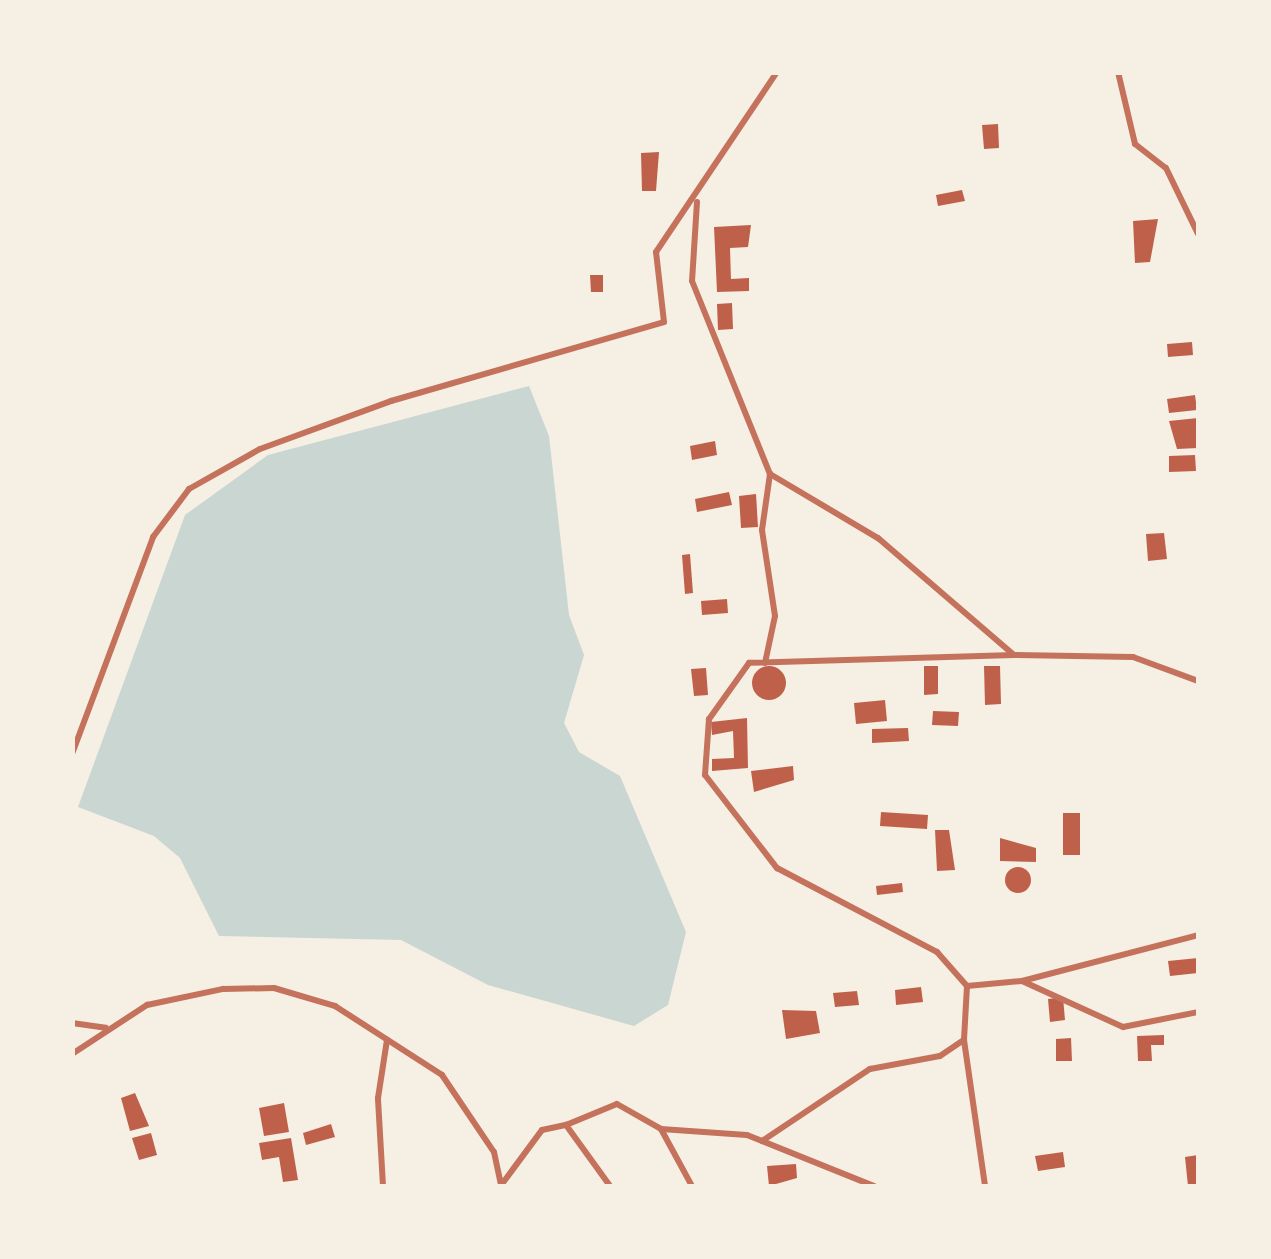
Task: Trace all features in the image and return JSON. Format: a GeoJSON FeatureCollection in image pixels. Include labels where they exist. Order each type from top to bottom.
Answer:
{"type":"FeatureCollection","features":[{"type":"Feature","properties":{"kind":"street"},"geometry":{"type":"LineString","coordinates":[[72,754],[154,537],[188,489],[260,448],[391,402],[648,332],[669,311],[656,252],[697,201],[776,72]]}},
{"type":"Feature","properties":{"kind":"street"},"geometry":{"type":"LineString","coordinates":[[1118,72],[1135,144],[1166,168],[1198,234]]}},
{"type":"Feature","properties":{"kind":"street"},"geometry":{"type":"LineString","coordinates":[[697,201],[692,281],[770,474],[762,530],[774,616],[765,663]]}},
{"type":"Feature","properties":{"kind":"street"},"geometry":{"type":"LineString","coordinates":[[770,474],[878,538],[1014,655]]}},
{"type":"Feature","properties":{"kind":"street"},"geometry":{"type":"LineString","coordinates":[[986,1186],[964,1040],[967,986],[937,952],[778,868],[705,775],[709,719],[748,664],[1014,655],[1133,656],[1198,681]]}},
{"type":"Feature","properties":{"kind":"street"},"geometry":{"type":"LineString","coordinates":[[967,986],[1022,981],[1198,935]]}},
{"type":"Feature","properties":{"kind":"street"},"geometry":{"type":"LineString","coordinates":[[1022,981],[1123,1027],[1198,1012]]}},
{"type":"Feature","properties":{"kind":"street"},"geometry":{"type":"LineString","coordinates":[[72,1054],[147,1004],[274,988],[360,1016],[388,1040],[442,1074],[494,1152],[500,1186]]}},
{"type":"Feature","properties":{"kind":"street"},"geometry":{"type":"LineString","coordinates":[[72,1023],[106,1028]]}},
{"type":"Feature","properties":{"kind":"street"},"geometry":{"type":"LineString","coordinates":[[383,1186],[378,1098],[388,1040]]}},
{"type":"Feature","properties":{"kind":"street"},"geometry":{"type":"LineString","coordinates":[[762,1140],[870,1069],[940,1056],[964,1040]]}},
{"type":"Feature","properties":{"kind":"street"},"geometry":{"type":"LineString","coordinates":[[500,1186],[542,1130],[566,1125],[617,1104],[661,1129],[762,1140],[874,1186]]}},
{"type":"Feature","properties":{"kind":"street"},"geometry":{"type":"LineString","coordinates":[[566,1125],[610,1186]]}},
{"type":"Feature","properties":{"kind":"street"},"geometry":{"type":"LineString","coordinates":[[661,1129],[692,1186]]}},
{"type":"Feature","properties":{"kind":"shaded area"},"geometry":{"type":"Polygon","coordinates":[[[529,386],[549,436],[569,615],[584,655],[564,723],[579,752],[620,776],[686,932],[668,1005],[634,1026],[488,985],[401,940],[219,936],[180,858],[154,836],[78,807],[185,515],[268,455],[529,386]]]}},
{"type":"Feature","properties":{"kind":"building"},"geometry":{"type":"Polygon","coordinates":[[[998,124],[999,148],[984,149],[982,125],[998,124]]]}},
{"type":"Feature","properties":{"kind":"building"},"geometry":{"type":"Polygon","coordinates":[[[659,152],[656,191],[642,191],[641,153],[659,152]]]}},
{"type":"Feature","properties":{"kind":"building"},"geometry":{"type":"Polygon","coordinates":[[[962,190],[965,201],[938,206],[936,195],[962,190]]]}},
{"type":"Feature","properties":{"kind":"building"},"geometry":{"type":"Polygon","coordinates":[[[1158,219],[1150,262],[1135,263],[1133,221],[1158,219]]]}},
{"type":"Feature","properties":{"kind":"building"},"geometry":{"type":"Polygon","coordinates":[[[751,225],[748,247],[730,248],[731,279],[749,278],[749,291],[717,292],[714,227],[751,225]]]}},
{"type":"Feature","properties":{"kind":"building"},"geometry":{"type":"Polygon","coordinates":[[[590,275],[603,275],[603,292],[591,292],[590,275]]]}},
{"type":"Feature","properties":{"kind":"building"},"geometry":{"type":"Polygon","coordinates":[[[732,303],[733,329],[718,330],[717,304],[732,303]]]}},
{"type":"Feature","properties":{"kind":"building"},"geometry":{"type":"Polygon","coordinates":[[[1192,342],[1193,355],[1168,357],[1167,344],[1192,342]]]}},
{"type":"Feature","properties":{"kind":"building"},"geometry":{"type":"Polygon","coordinates":[[[1195,395],[1197,410],[1169,413],[1167,399],[1195,395]]]}},
{"type":"Feature","properties":{"kind":"building"},"geometry":{"type":"Polygon","coordinates":[[[1198,418],[1198,448],[1177,449],[1169,421],[1198,418]]]}},
{"type":"Feature","properties":{"kind":"building"},"geometry":{"type":"Polygon","coordinates":[[[715,441],[717,455],[692,460],[690,446],[715,441]]]}},
{"type":"Feature","properties":{"kind":"building"},"geometry":{"type":"Polygon","coordinates":[[[1195,455],[1196,471],[1169,472],[1169,456],[1195,455]]]}},
{"type":"Feature","properties":{"kind":"building"},"geometry":{"type":"Polygon","coordinates":[[[729,492],[732,505],[697,512],[695,499],[729,492]]]}},
{"type":"Feature","properties":{"kind":"building"},"geometry":{"type":"Polygon","coordinates":[[[756,494],[758,527],[741,528],[739,496],[756,494]]]}},
{"type":"Feature","properties":{"kind":"building"},"geometry":{"type":"Polygon","coordinates":[[[1164,533],[1167,559],[1148,561],[1146,534],[1164,533]]]}},
{"type":"Feature","properties":{"kind":"building"},"geometry":{"type":"Polygon","coordinates":[[[690,554],[693,593],[685,594],[682,555],[690,554]]]}},
{"type":"Feature","properties":{"kind":"building"},"geometry":{"type":"Polygon","coordinates":[[[727,599],[728,613],[702,615],[701,601],[727,599]]]}},
{"type":"Feature","properties":{"kind":"building"},"geometry":{"type":"Polygon","coordinates":[[[769,666],[781,671],[786,683],[781,695],[769,700],[757,695],[752,683],[757,671],[769,666]]]}},
{"type":"Feature","properties":{"kind":"building"},"geometry":{"type":"Polygon","coordinates":[[[924,666],[938,666],[938,694],[924,695],[924,666]]]}},
{"type":"Feature","properties":{"kind":"building"},"geometry":{"type":"Polygon","coordinates":[[[984,666],[1000,666],[1001,704],[985,705],[984,666]]]}},
{"type":"Feature","properties":{"kind":"building"},"geometry":{"type":"Polygon","coordinates":[[[706,668],[708,695],[694,696],[691,669],[706,668]]]}},
{"type":"Feature","properties":{"kind":"building"},"geometry":{"type":"Polygon","coordinates":[[[885,700],[887,721],[856,724],[854,703],[885,700]]]}},
{"type":"Feature","properties":{"kind":"building"},"geometry":{"type":"Polygon","coordinates":[[[933,711],[959,712],[958,726],[932,725],[933,711]]]}},
{"type":"Feature","properties":{"kind":"building"},"geometry":{"type":"Polygon","coordinates":[[[747,718],[748,768],[712,771],[712,759],[734,758],[733,731],[712,735],[711,722],[747,718]]]}},
{"type":"Feature","properties":{"kind":"building"},"geometry":{"type":"Polygon","coordinates":[[[908,728],[909,741],[872,743],[872,729],[908,728]]]}},
{"type":"Feature","properties":{"kind":"building"},"geometry":{"type":"Polygon","coordinates":[[[793,766],[794,780],[754,792],[751,771],[793,766]]]}},
{"type":"Feature","properties":{"kind":"building"},"geometry":{"type":"Polygon","coordinates":[[[881,812],[928,815],[927,829],[880,826],[881,812]]]}},
{"type":"Feature","properties":{"kind":"building"},"geometry":{"type":"Polygon","coordinates":[[[1063,813],[1080,813],[1080,855],[1063,855],[1063,813]]]}},
{"type":"Feature","properties":{"kind":"building"},"geometry":{"type":"Polygon","coordinates":[[[935,830],[949,830],[955,870],[937,871],[935,830]]]}},
{"type":"Feature","properties":{"kind":"building"},"geometry":{"type":"Polygon","coordinates":[[[1000,838],[1036,848],[1036,862],[1000,861],[1000,838]]]}},
{"type":"Feature","properties":{"kind":"building"},"geometry":{"type":"Polygon","coordinates":[[[1018,867],[1027,871],[1031,880],[1027,889],[1018,893],[1009,889],[1005,880],[1009,871],[1018,867]]]}},
{"type":"Feature","properties":{"kind":"building"},"geometry":{"type":"Polygon","coordinates":[[[902,883],[903,892],[877,895],[876,886],[902,883]]]}},
{"type":"Feature","properties":{"kind":"building"},"geometry":{"type":"Polygon","coordinates":[[[1198,958],[1198,973],[1170,976],[1168,961],[1198,958]]]}},
{"type":"Feature","properties":{"kind":"building"},"geometry":{"type":"Polygon","coordinates":[[[921,987],[923,1002],[896,1005],[895,990],[921,987]]]}},
{"type":"Feature","properties":{"kind":"building"},"geometry":{"type":"Polygon","coordinates":[[[857,991],[859,1005],[835,1007],[833,993],[857,991]]]}},
{"type":"Feature","properties":{"kind":"building"},"geometry":{"type":"Polygon","coordinates":[[[1063,997],[1065,1020],[1050,1022],[1048,999],[1063,997]]]}},
{"type":"Feature","properties":{"kind":"building"},"geometry":{"type":"Polygon","coordinates":[[[782,1010],[816,1011],[820,1033],[786,1039],[782,1010]]]}},
{"type":"Feature","properties":{"kind":"building"},"geometry":{"type":"Polygon","coordinates":[[[1164,1035],[1164,1045],[1151,1045],[1152,1061],[1138,1061],[1137,1036],[1164,1035]]]}},
{"type":"Feature","properties":{"kind":"building"},"geometry":{"type":"Polygon","coordinates":[[[1071,1038],[1072,1061],[1056,1061],[1056,1039],[1071,1038]]]}},
{"type":"Feature","properties":{"kind":"building"},"geometry":{"type":"Polygon","coordinates":[[[135,1093],[149,1126],[130,1131],[121,1098],[135,1093]]]}},
{"type":"Feature","properties":{"kind":"building"},"geometry":{"type":"Polygon","coordinates":[[[284,1103],[289,1132],[264,1136],[259,1108],[284,1103]]]}},
{"type":"Feature","properties":{"kind":"building"},"geometry":{"type":"Polygon","coordinates":[[[331,1124],[335,1137],[306,1145],[303,1133],[331,1124]]]}},
{"type":"Feature","properties":{"kind":"building"},"geometry":{"type":"Polygon","coordinates":[[[151,1133],[157,1155],[139,1160],[132,1138],[151,1133]]]}},
{"type":"Feature","properties":{"kind":"building"},"geometry":{"type":"Polygon","coordinates":[[[291,1138],[298,1180],[283,1182],[279,1157],[262,1160],[259,1143],[291,1138]]]}},
{"type":"Feature","properties":{"kind":"building"},"geometry":{"type":"Polygon","coordinates":[[[1063,1152],[1065,1167],[1038,1171],[1035,1156],[1063,1152]]]}},
{"type":"Feature","properties":{"kind":"building"},"geometry":{"type":"Polygon","coordinates":[[[1198,1155],[1198,1186],[1188,1186],[1185,1157],[1198,1155]]]}},
{"type":"Feature","properties":{"kind":"building"},"geometry":{"type":"Polygon","coordinates":[[[796,1164],[797,1178],[769,1186],[767,1166],[796,1164]]]}}]}
